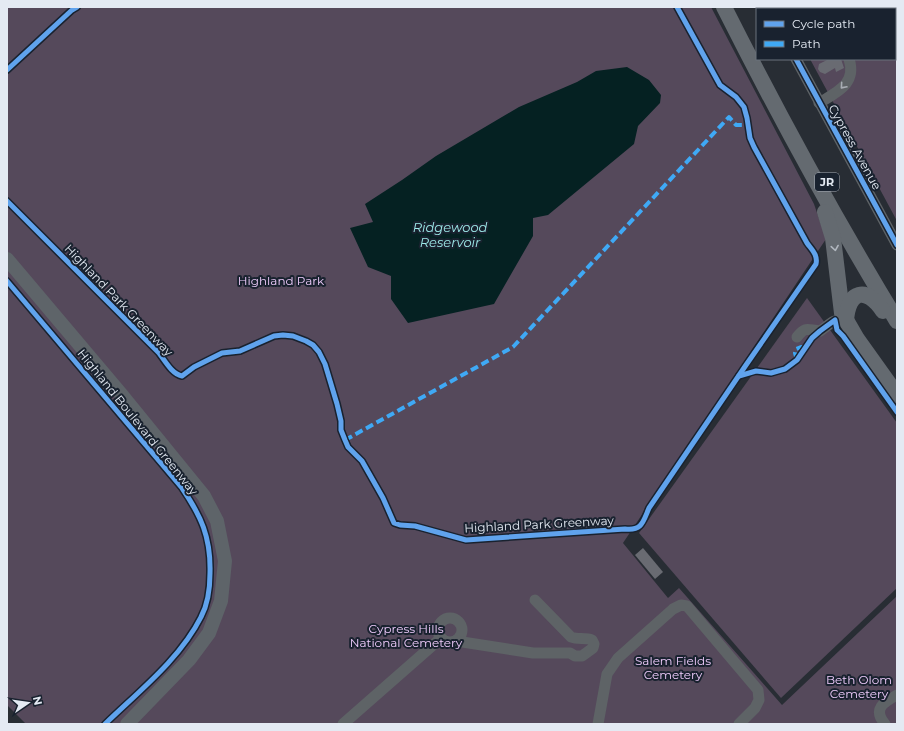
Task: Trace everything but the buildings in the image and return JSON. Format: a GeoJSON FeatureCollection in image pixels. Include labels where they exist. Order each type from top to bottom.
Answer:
{"type":"FeatureCollection","features":[{"type":"Feature","properties":{"kind":"highway","name":"JR"},"geometry":{"type":"LineString","coordinates":[[724,7],[796,146],[855,251],[897,321]]}},
{"type":"Feature","properties":{"kind":"highway"},"geometry":{"type":"LineString","coordinates":[[735,7],[756,47]]}},
{"type":"Feature","properties":{"kind":"highway","name":"JR"},"geometry":{"type":"LineString","coordinates":[[763,60],[808,148],[897,302]]}},
{"type":"Feature","properties":{"kind":"highway"},"geometry":{"type":"LineString","coordinates":[[796,146],[831,229],[836,256],[841,306],[846,321],[897,395]]}},
{"type":"Feature","properties":{"kind":"highway"},"geometry":{"type":"LineString","coordinates":[[846,321],[848,307],[852,300],[858,296],[866,295],[878,304],[897,330]]}},
{"type":"Feature","properties":{"kind":"main road"},"geometry":{"type":"LineString","coordinates":[[7,260],[121,394],[204,496],[217,521],[225,561],[221,601],[209,633],[189,660],[127,724]]}},
{"type":"Feature","properties":{"kind":"street","name":"Cypress Avenue"},"geometry":{"type":"LineString","coordinates":[[797,60],[897,245]]}},
{"type":"Feature","properties":{"kind":"street"},"geometry":{"type":"LineString","coordinates":[[819,103],[842,89],[847,83],[850,76],[851,65],[849,60]]}},
{"type":"Feature","properties":{"kind":"street"},"geometry":{"type":"LineString","coordinates":[[797,337],[803,330],[820,330],[834,320],[839,319],[846,321]]}},
{"type":"Feature","properties":{"kind":"street"},"geometry":{"type":"LineString","coordinates":[[456,641],[462,635],[463,627],[458,620],[451,617],[440,622],[438,630],[441,638],[448,642],[456,641],[533,653],[570,653],[575,656],[582,656],[593,648],[594,644],[592,640],[588,638],[576,639],[571,637],[535,600]]}},
{"type":"Feature","properties":{"kind":"street"},"geometry":{"type":"LineString","coordinates":[[598,724],[606,674],[615,660],[673,609],[682,605],[687,606],[758,690],[759,700],[755,708],[739,724]]}},
{"type":"Feature","properties":{"kind":"street"},"geometry":{"type":"LineString","coordinates":[[343,724],[441,638]]}},
{"type":"Feature","properties":{"kind":"street"},"geometry":{"type":"LineString","coordinates":[[885,724],[881,720],[879,713],[881,706],[897,695]]}},
{"type":"Feature","properties":{"kind":"green space","name":"Highland Park"},"geometry":{"type":"Polygon","coordinates":[[[7,7],[711,7],[814,204],[826,239],[623,543],[668,598],[679,588],[782,705],[897,596],[897,724],[26,724],[7,705],[7,7]]]}},
{"type":"Feature","properties":{"kind":"green space"},"geometry":{"type":"Polygon","coordinates":[[[897,7],[897,221],[811,60],[896,60],[896,8],[782,8],[897,7]]]}},
{"type":"Feature","properties":{"kind":"green space"},"geometry":{"type":"Polygon","coordinates":[[[807,298],[897,423],[897,588],[781,698],[639,533],[807,298]]]}},
{"type":"Feature","properties":{"kind":"water","name":"Ridgewood Reservoir"},"geometry":{"type":"Polygon","coordinates":[[[627,67],[649,80],[661,95],[660,103],[638,126],[634,144],[548,215],[533,218],[533,236],[494,304],[408,323],[391,299],[391,276],[368,267],[350,228],[373,222],[365,204],[436,156],[519,107],[577,82],[596,71],[627,67]]]}},
{"type":"Feature","properties":{"kind":"marked path"},"geometry":{"type":"LineString","coordinates":[[345,440],[513,347],[729,117],[736,125],[748,125]]}},
{"type":"Feature","properties":{"kind":"marked path"},"geometry":{"type":"LineString","coordinates":[[797,360],[795,353],[796,349],[801,347],[806,348]]}},
{"type":"Feature","properties":{"kind":"cycle path"},"geometry":{"type":"LineString","coordinates":[[7,70],[77,7]]}},
{"type":"Feature","properties":{"kind":"cycle path","name":"Highland Park Greenway"},"geometry":{"type":"LineString","coordinates":[[7,201],[159,353],[169,367],[178,375],[182,376],[194,367],[222,353],[240,351],[274,336],[293,336],[313,345],[319,352],[325,364],[337,404],[341,421],[341,430],[348,447],[362,461],[383,498],[394,523],[415,526],[466,540],[635,529],[641,524],[649,508],[816,264],[814,253],[754,147],[750,138],[744,107],[736,97],[720,85],[677,7]]}},
{"type":"Feature","properties":{"kind":"cycle path"},"geometry":{"type":"LineString","coordinates":[[797,60],[897,245]]}},
{"type":"Feature","properties":{"kind":"cycle path","name":"Highland Boulevard Greenway"},"geometry":{"type":"LineString","coordinates":[[7,281],[182,488],[195,508],[207,538],[210,560],[210,584],[207,601],[201,617],[182,647],[170,661],[105,724]]}},
{"type":"Feature","properties":{"kind":"cycle path"},"geometry":{"type":"LineString","coordinates":[[739,376],[756,371],[771,373],[785,369],[797,360],[812,338],[835,320],[837,330],[843,336],[897,412]]}},
{"type":"Feature","properties":{"kind":"park label","name":"Cypress Hills National Cemetery"},"geometry":{"type":"Point","coordinates":[406,635]}},
{"type":"Feature","properties":{"kind":"park label","name":"Salem Fields Cemetery"},"geometry":{"type":"Point","coordinates":[673,667]}},
{"type":"Feature","properties":{"kind":"park label","name":"Beth Olom Cemetery"},"geometry":{"type":"Point","coordinates":[859,686]}}]}
